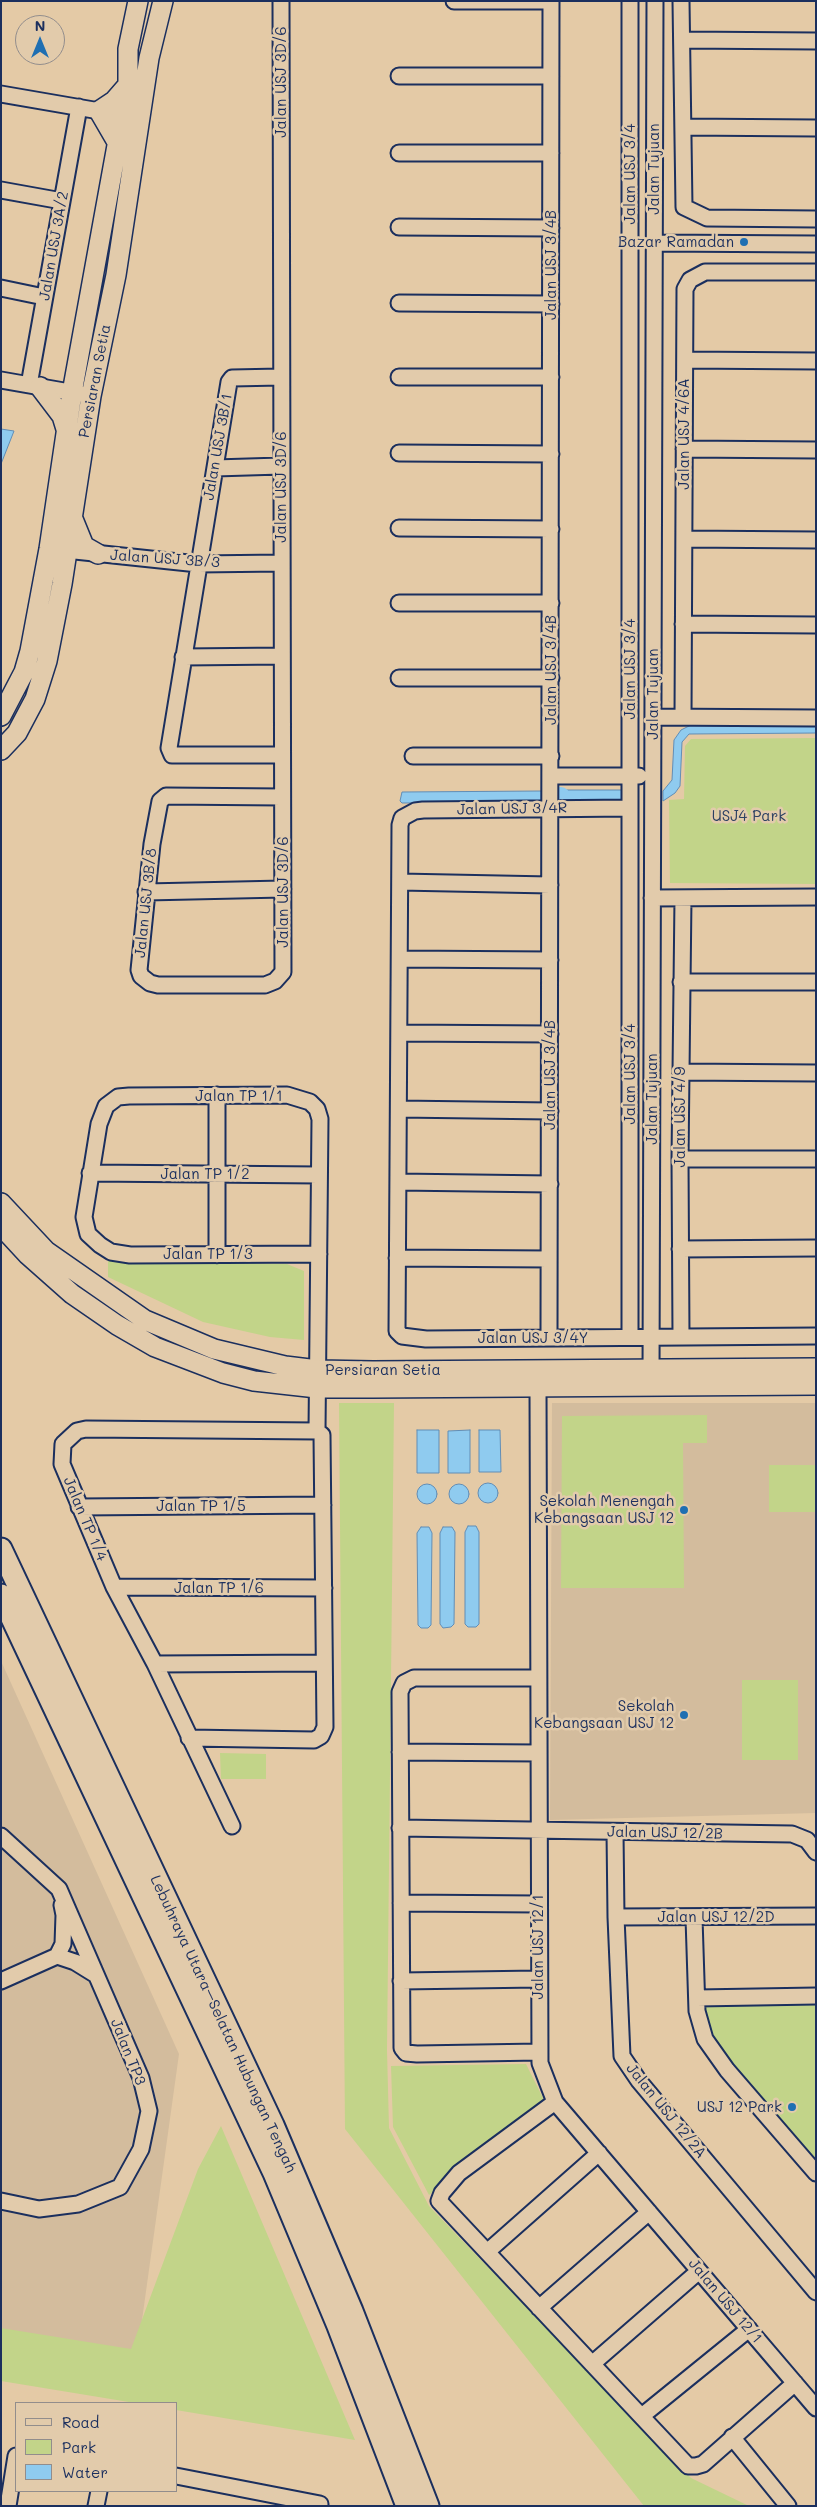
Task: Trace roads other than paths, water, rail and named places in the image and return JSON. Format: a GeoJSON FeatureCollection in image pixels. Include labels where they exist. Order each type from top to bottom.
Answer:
{"type":"FeatureCollection","features":[{"type":"Feature","properties":{"kind":"highway","name":"Lebuhraya Utara–Selatan Hubungan Tengah"},"geometry":{"type":"LineString","coordinates":[[1,1549],[273,2125],[352,2311],[428,2506]]}},
{"type":"Feature","properties":{"kind":"highway","name":"Lebuhraya Utara–Selatan Hubungan Tengah"},"geometry":{"type":"LineString","coordinates":[[1,1595],[274,2173],[338,2326],[407,2506]]}},
{"type":"Feature","properties":{"kind":"main road","name":"Persiaran Setia"},"geometry":{"type":"LineString","coordinates":[[1,716],[24,672],[58,550],[72,515],[91,396],[116,275],[130,116],[128,49],[138,1]]}},
{"type":"Feature","properties":{"kind":"main road","name":"Persiaran Setia"},"geometry":{"type":"LineString","coordinates":[[1,750],[17,733],[40,685],[62,584],[58,550],[66,429],[72,393],[117,142],[130,116],[163,1]]}},
{"type":"Feature","properties":{"kind":"main road"},"geometry":{"type":"LineString","coordinates":[[117,142],[99,111],[114,101],[128,85]]}},
{"type":"Feature","properties":{"kind":"main road"},"geometry":{"type":"LineString","coordinates":[[66,429],[62,416],[40,387],[76,373]]}},
{"type":"Feature","properties":{"kind":"main road"},"geometry":{"type":"LineString","coordinates":[[72,515],[84,546],[98,554]]}},
{"type":"Feature","properties":{"kind":"main road"},"geometry":{"type":"LineString","coordinates":[[62,584],[80,562],[98,554]]}},
{"type":"Feature","properties":{"kind":"main road","name":"Persiaran Setia"},"geometry":{"type":"LineString","coordinates":[[1,1204],[46,1251],[145,1320],[214,1349],[284,1366],[318,1379],[538,1387],[816,1368]]}},
{"type":"Feature","properties":{"kind":"main road","name":"Persiaran Setia"},"geometry":{"type":"LineString","coordinates":[[1,1226],[28,1255],[72,1294],[117,1325],[154,1347],[189,1361],[254,1381],[529,1370],[650,1378],[816,1385]]}},
{"type":"Feature","properties":{"kind":"main road"},"geometry":{"type":"LineString","coordinates":[[1,1238],[37,1272],[72,1294]]}},
{"type":"Feature","properties":{"kind":"main road"},"geometry":{"type":"LineString","coordinates":[[529,1370],[535,1375],[538,1387]]}},
{"type":"Feature","properties":{"kind":"street","name":"Jalan USJ 3D/6"},"geometry":{"type":"LineString","coordinates":[[281,1],[280,377],[283,972]]}},
{"type":"Feature","properties":{"kind":"street"},"geometry":{"type":"LineString","coordinates":[[454,1],[551,1]]}},
{"type":"Feature","properties":{"kind":"street","name":"Jalan USJ 3/4B"},"geometry":{"type":"LineString","coordinates":[[549,1338],[551,1]]}},
{"type":"Feature","properties":{"kind":"street","name":"Jalan USJ 3/4"},"geometry":{"type":"LineString","coordinates":[[630,1],[630,1337]]}},
{"type":"Feature","properties":{"kind":"street","name":"Jalan Tujuan"},"geometry":{"type":"LineString","coordinates":[[650,1378],[655,1]]}},
{"type":"Feature","properties":{"kind":"street"},"geometry":{"type":"LineString","coordinates":[[681,1],[684,207],[707,218],[816,219]]}},
{"type":"Feature","properties":{"kind":"street"},"geometry":{"type":"LineString","coordinates":[[682,40],[816,41]]}},
{"type":"Feature","properties":{"kind":"street"},"geometry":{"type":"LineString","coordinates":[[399,76],[551,76]]}},
{"type":"Feature","properties":{"kind":"street"},"geometry":{"type":"LineString","coordinates":[[1,94],[130,116]]}},
{"type":"Feature","properties":{"kind":"street","name":"Jalan USJ 3A/2"},"geometry":{"type":"LineString","coordinates":[[40,387],[44,296],[79,106]]}},
{"type":"Feature","properties":{"kind":"street"},"geometry":{"type":"LineString","coordinates":[[683,127],[816,128]]}},
{"type":"Feature","properties":{"kind":"street"},"geometry":{"type":"LineString","coordinates":[[399,153],[551,153]]}},
{"type":"Feature","properties":{"kind":"street"},"geometry":{"type":"LineString","coordinates":[[1,190],[62,201]]}},
{"type":"Feature","properties":{"kind":"street"},"geometry":{"type":"LineString","coordinates":[[399,227],[551,228]]}},
{"type":"Feature","properties":{"kind":"street"},"geometry":{"type":"LineString","coordinates":[[654,243],[816,244]]}},
{"type":"Feature","properties":{"kind":"street","name":"Jalan USJ 4/6A"},"geometry":{"type":"LineString","coordinates":[[683,717],[685,289],[696,274],[705,272],[816,272]]}},
{"type":"Feature","properties":{"kind":"street"},"geometry":{"type":"LineString","coordinates":[[1,288],[44,296]]}},
{"type":"Feature","properties":{"kind":"street"},"geometry":{"type":"LineString","coordinates":[[399,303],[551,304]]}},
{"type":"Feature","properties":{"kind":"street"},"geometry":{"type":"LineString","coordinates":[[685,360],[816,361]]}},
{"type":"Feature","properties":{"kind":"street","name":"Jalan USJ 3B/1"},"geometry":{"type":"LineString","coordinates":[[280,377],[232,378],[229,382],[169,748],[172,756],[282,755]]}},
{"type":"Feature","properties":{"kind":"street"},"geometry":{"type":"LineString","coordinates":[[399,377],[551,377]]}},
{"type":"Feature","properties":{"kind":"street"},"geometry":{"type":"LineString","coordinates":[[1,380],[91,396]]}},
{"type":"Feature","properties":{"kind":"street"},"geometry":{"type":"LineString","coordinates":[[684,449],[816,450]]}},
{"type":"Feature","properties":{"kind":"street"},"geometry":{"type":"LineString","coordinates":[[399,453],[551,454]]}},
{"type":"Feature","properties":{"kind":"street"},"geometry":{"type":"LineString","coordinates":[[214,468],[281,466]]}},
{"type":"Feature","properties":{"kind":"street"},"geometry":{"type":"LineString","coordinates":[[399,528],[551,529]]}},
{"type":"Feature","properties":{"kind":"street"},"geometry":{"type":"LineString","coordinates":[[684,539],[816,540]]}},
{"type":"Feature","properties":{"kind":"street","name":"Jalan USJ 3B/3"},"geometry":{"type":"LineString","coordinates":[[58,550],[198,564],[281,563]]}},
{"type":"Feature","properties":{"kind":"street"},"geometry":{"type":"LineString","coordinates":[[399,603],[551,603]]}},
{"type":"Feature","properties":{"kind":"street"},"geometry":{"type":"LineString","coordinates":[[683,624],[816,625]]}},
{"type":"Feature","properties":{"kind":"street"},"geometry":{"type":"LineString","coordinates":[[183,657],[282,656]]}},
{"type":"Feature","properties":{"kind":"street"},"geometry":{"type":"LineString","coordinates":[[399,678],[551,678]]}},
{"type":"Feature","properties":{"kind":"street"},"geometry":{"type":"LineString","coordinates":[[653,717],[816,718]]}},
{"type":"Feature","properties":{"kind":"street"},"geometry":{"type":"LineString","coordinates":[[413,756],[551,756]]}},
{"type":"Feature","properties":{"kind":"street"},"geometry":{"type":"LineString","coordinates":[[551,776],[653,776]]}},
{"type":"Feature","properties":{"kind":"street","name":"Jalan USJ 3B/8"},"geometry":{"type":"LineString","coordinates":[[282,797],[166,796],[160,800],[146,892],[138,970],[141,976],[150,983],[167,985],[266,985],[275,981],[283,972]]}},
{"type":"Feature","properties":{"kind":"street","name":"Jalan USJ 3/4R"},"geometry":{"type":"LineString","coordinates":[[400,882],[400,825],[402,818],[415,810],[630,808]]}},
{"type":"Feature","properties":{"kind":"street"},"geometry":{"type":"LineString","coordinates":[[549,1259],[397,1258],[400,882],[550,885]]}},
{"type":"Feature","properties":{"kind":"street"},"geometry":{"type":"LineString","coordinates":[[146,892],[283,890]]}},
{"type":"Feature","properties":{"kind":"street"},"geometry":{"type":"LineString","coordinates":[[652,898],[816,897]]}},
{"type":"Feature","properties":{"kind":"street","name":"Jalan USJ 4/9"},"geometry":{"type":"LineString","coordinates":[[681,1337],[680,1159],[683,898]]}},
{"type":"Feature","properties":{"kind":"street"},"geometry":{"type":"LineString","coordinates":[[400,959],[550,960]]}},
{"type":"Feature","properties":{"kind":"street"},"geometry":{"type":"LineString","coordinates":[[681,982],[816,982]]}},
{"type":"Feature","properties":{"kind":"street"},"geometry":{"type":"LineString","coordinates":[[400,1033],[550,1034]]}},
{"type":"Feature","properties":{"kind":"street"},"geometry":{"type":"LineString","coordinates":[[681,1072],[816,1073]]}},
{"type":"Feature","properties":{"kind":"street"},"geometry":{"type":"LineString","coordinates":[[217,1095],[217,1254]]}},
{"type":"Feature","properties":{"kind":"street","name":"Jalan TP 1/1"},"geometry":{"type":"LineString","coordinates":[[100,1245],[88,1234],[84,1217],[100,1118],[111,1100],[129,1096],[287,1095],[310,1102],[317,1109],[320,1119],[318,1379]]}},
{"type":"Feature","properties":{"kind":"street"},"geometry":{"type":"LineString","coordinates":[[399,1109],[550,1111]]}},
{"type":"Feature","properties":{"kind":"street"},"geometry":{"type":"LineString","coordinates":[[680,1159],[816,1159]]}},
{"type":"Feature","properties":{"kind":"street","name":"Jalan TP 1/2"},"geometry":{"type":"LineString","coordinates":[[90,1173],[319,1175]]}},
{"type":"Feature","properties":{"kind":"street"},"geometry":{"type":"LineString","coordinates":[[398,1182],[550,1184]]}},
{"type":"Feature","properties":{"kind":"street","name":"Jalan TP 1/3"},"geometry":{"type":"LineString","coordinates":[[100,1245],[120,1254],[318,1254]]}},
{"type":"Feature","properties":{"kind":"street"},"geometry":{"type":"LineString","coordinates":[[680,1249],[816,1248]]}},
{"type":"Feature","properties":{"kind":"street","name":"Jalan USJ 3/4Y"},"geometry":{"type":"LineString","coordinates":[[397,1258],[397,1331],[402,1336],[416,1338],[816,1336]]}},
{"type":"Feature","properties":{"kind":"street"},"geometry":{"type":"LineString","coordinates":[[189,1738],[314,1740],[321,1736],[325,1727],[322,1435],[317,1431],[318,1379]]}},
{"type":"Feature","properties":{"kind":"street","name":"Jalan USJ 12/1"},"geometry":{"type":"LineString","coordinates":[[538,1387],[538,1979],[539,2052],[545,2080],[555,2102],[816,2408]]}},
{"type":"Feature","properties":{"kind":"street","name":"Jalan TP 1/4"},"geometry":{"type":"LineString","coordinates":[[232,1826],[155,1664],[114,1587],[62,1464],[63,1444],[77,1432],[97,1429],[317,1431]]}},
{"type":"Feature","properties":{"kind":"street","name":"Jalan TP 1/5"},"geometry":{"type":"LineString","coordinates":[[79,1507],[323,1506]]}},
{"type":"Feature","properties":{"kind":"street","name":"Jalan TP 1/6"},"geometry":{"type":"LineString","coordinates":[[114,1587],[324,1588]]}},
{"type":"Feature","properties":{"kind":"street"},"geometry":{"type":"LineString","coordinates":[[155,1664],[324,1663]]}},
{"type":"Feature","properties":{"kind":"street"},"geometry":{"type":"LineString","coordinates":[[538,1678],[414,1678],[404,1683],[400,1692],[400,1828],[402,2048],[406,2053],[417,2054],[539,2052]]}},
{"type":"Feature","properties":{"kind":"street"},"geometry":{"type":"LineString","coordinates":[[400,1752],[538,1753]]}},
{"type":"Feature","properties":{"kind":"street","name":"Jalan USJ 12/2B"},"geometry":{"type":"LineString","coordinates":[[400,1828],[792,1834],[807,1840],[816,1852]]}},
{"type":"Feature","properties":{"kind":"street","name":"Jalan USJ 12/2A"},"geometry":{"type":"LineString","coordinates":[[615,1832],[621,2050],[626,2063],[816,2292]]}},
{"type":"Feature","properties":{"kind":"street","name":"Jalan TP3"},"geometry":{"type":"LineString","coordinates":[[1,1836],[59,1889],[141,2078],[149,2111],[141,2149],[120,2187],[78,2204],[39,2209],[1,2200]]}},
{"type":"Feature","properties":{"kind":"street"},"geometry":{"type":"LineString","coordinates":[[1,1982],[57,1956],[62,1944],[64,1915],[59,1889]]}},
{"type":"Feature","properties":{"kind":"street"},"geometry":{"type":"LineString","coordinates":[[401,1903],[538,1904]]}},
{"type":"Feature","properties":{"kind":"street","name":"Jalan USJ 12/2D"},"geometry":{"type":"LineString","coordinates":[[616,1917],[816,1916]]}},
{"type":"Feature","properties":{"kind":"street"},"geometry":{"type":"LineString","coordinates":[[694,1918],[699,2023],[705,2039],[715,2054],[816,2173]]}},
{"type":"Feature","properties":{"kind":"street"},"geometry":{"type":"LineString","coordinates":[[57,1956],[75,1962],[96,1974]]}},
{"type":"Feature","properties":{"kind":"street"},"geometry":{"type":"LineString","coordinates":[[401,1981],[538,1979]]}},
{"type":"Feature","properties":{"kind":"street"},"geometry":{"type":"LineString","coordinates":[[697,1998],[816,1996]]}},
{"type":"Feature","properties":{"kind":"street"},"geometry":{"type":"LineString","coordinates":[[555,2102],[459,2173],[442,2193],[439,2201],[592,2364],[643,2415],[688,2466],[703,2464],[795,2383]]}},
{"type":"Feature","properties":{"kind":"street"},"geometry":{"type":"LineString","coordinates":[[488,2252],[599,2153]]}},
{"type":"Feature","properties":{"kind":"street"},"geometry":{"type":"LineString","coordinates":[[539,2308],[649,2212]]}},
{"type":"Feature","properties":{"kind":"street"},"geometry":{"type":"LineString","coordinates":[[592,2364],[699,2271]]}},
{"type":"Feature","properties":{"kind":"street"},"geometry":{"type":"LineString","coordinates":[[643,2415],[749,2329]]}},
{"type":"Feature","properties":{"kind":"street"},"geometry":{"type":"LineString","coordinates":[[732,2437],[788,2506]]}},
{"type":"Feature","properties":{"kind":"street"},"geometry":{"type":"LineString","coordinates":[[8,2506],[15,2462]]}},
{"type":"Feature","properties":{"kind":"street"},"geometry":{"type":"LineString","coordinates":[[178,2476],[286,2501],[320,2504]]}},
{"type":"Feature","properties":{"kind":"street"},"geometry":{"type":"LineString","coordinates":[[96,2506],[99,2492]]}},
{"type":"Feature","properties":{"kind":"water"},"geometry":{"type":"Polygon","coordinates":[[[1,429],[14,431],[1,464],[1,429]]]}},
{"type":"Feature","properties":{"kind":"water"},"geometry":{"type":"Polygon","coordinates":[[[693,724],[816,725],[816,733],[689,734],[682,742],[680,786],[675,793],[663,801],[663,791],[672,780],[674,740],[681,730],[693,724]]]}},
{"type":"Feature","properties":{"kind":"water"},"geometry":{"type":"Polygon","coordinates":[[[563,790],[623,790],[624,801],[562,801],[561,792],[563,790]]]}},
{"type":"Feature","properties":{"kind":"water"},"geometry":{"type":"Polygon","coordinates":[[[543,791],[542,802],[402,803],[400,801],[402,792],[543,791]]]}},
{"type":"Feature","properties":{"kind":"water"},"geometry":{"type":"Polygon","coordinates":[[[417,1430],[439,1430],[439,1473],[417,1473],[417,1430]]]}},
{"type":"Feature","properties":{"kind":"water"},"geometry":{"type":"Polygon","coordinates":[[[470,1430],[470,1473],[448,1473],[448,1431],[470,1430]]]}},
{"type":"Feature","properties":{"kind":"water"},"geometry":{"type":"Polygon","coordinates":[[[479,1430],[500,1430],[501,1472],[479,1472],[479,1430]]]}},
{"type":"Feature","properties":{"kind":"water"},"geometry":{"type":"Polygon","coordinates":[[[488,1483],[495,1486],[498,1493],[495,1500],[488,1503],[481,1500],[478,1493],[481,1486],[488,1483]]]}},
{"type":"Feature","properties":{"kind":"water"},"geometry":{"type":"Polygon","coordinates":[[[427,1484],[434,1487],[437,1494],[434,1501],[427,1504],[420,1501],[417,1494],[420,1487],[427,1484]]]}},
{"type":"Feature","properties":{"kind":"water"},"geometry":{"type":"Polygon","coordinates":[[[459,1484],[466,1487],[469,1494],[466,1501],[459,1504],[452,1501],[449,1494],[452,1487],[459,1484]]]}},
{"type":"Feature","properties":{"kind":"water"},"geometry":{"type":"Polygon","coordinates":[[[468,1526],[476,1526],[479,1532],[479,1624],[476,1627],[468,1627],[465,1624],[465,1532],[468,1526]]]}},
{"type":"Feature","properties":{"kind":"water"},"geometry":{"type":"Polygon","coordinates":[[[421,1527],[429,1527],[432,1533],[431,1625],[428,1628],[421,1628],[418,1625],[417,1533],[421,1527]]]}},
{"type":"Feature","properties":{"kind":"water"},"geometry":{"type":"Polygon","coordinates":[[[443,1527],[452,1527],[455,1532],[454,1624],[451,1627],[443,1628],[440,1624],[440,1533],[443,1527]]]}},
{"type":"Feature","properties":{"kind":"place","name":"Bazar Ramadan"},"geometry":{"type":"Point","coordinates":[744,242]}},
{"type":"Feature","properties":{"kind":"place","name":"Sekolah Menengah Kebangsaan USJ 12"},"geometry":{"type":"Point","coordinates":[684,1510]}},
{"type":"Feature","properties":{"kind":"place","name":"Sekolah Kebangsaan USJ 12"},"geometry":{"type":"Point","coordinates":[684,1715]}},
{"type":"Feature","properties":{"kind":"place","name":"USJ 12 Park"},"geometry":{"type":"Point","coordinates":[792,2107]}},
{"type":"Feature","properties":{"kind":"park label","name":"USJ4 Park"},"geometry":{"type":"Point","coordinates":[749,816]}}]}
